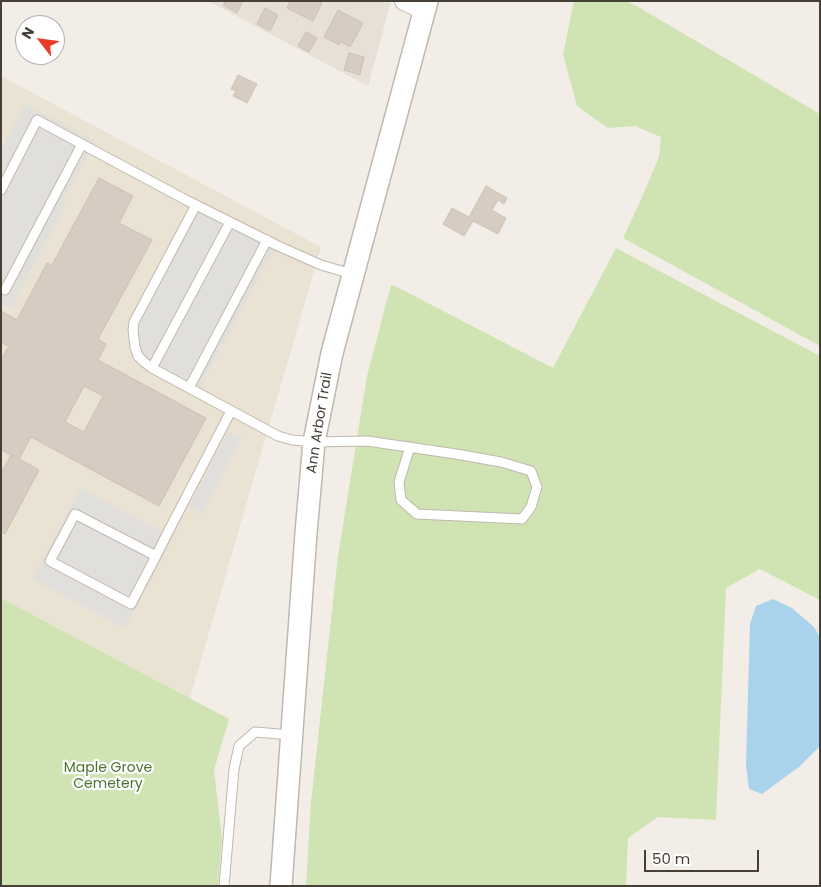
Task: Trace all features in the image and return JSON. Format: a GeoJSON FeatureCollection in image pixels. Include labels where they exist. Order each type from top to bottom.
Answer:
{"type":"FeatureCollection","features":[{"type":"Feature","properties":{"kind":"street"},"geometry":{"type":"LineString","coordinates":[[404,1],[426,6]]}},
{"type":"Feature","properties":{"kind":"street","name":"Ann Arbor Trail"},"geometry":{"type":"LineString","coordinates":[[281,886],[305,542],[314,442],[332,352],[352,274],[426,6]]}},
{"type":"Feature","properties":{"kind":"lane"},"geometry":{"type":"LineString","coordinates":[[1,190],[37,120],[230,222],[321,265],[352,274]]}},
{"type":"Feature","properties":{"kind":"lane"},"geometry":{"type":"LineString","coordinates":[[5,290],[82,144]]}},
{"type":"Feature","properties":{"kind":"lane"},"geometry":{"type":"LineString","coordinates":[[196,205],[134,322],[133,336],[138,356],[152,368],[278,436],[292,440],[314,442],[367,441],[410,447],[456,454],[501,462],[531,471],[537,487],[531,508],[522,519],[417,514],[401,500],[399,482],[410,447]]}},
{"type":"Feature","properties":{"kind":"lane"},"geometry":{"type":"LineString","coordinates":[[152,368],[230,222]]}},
{"type":"Feature","properties":{"kind":"lane"},"geometry":{"type":"LineString","coordinates":[[189,388],[267,240]]}},
{"type":"Feature","properties":{"kind":"lane"},"geometry":{"type":"LineString","coordinates":[[156,556],[75,514],[50,561],[131,604],[156,556],[231,411]]}},
{"type":"Feature","properties":{"kind":"lane"},"geometry":{"type":"LineString","coordinates":[[224,886],[234,769],[239,746],[255,732],[291,735]]}},
{"type":"Feature","properties":{"kind":"shaded area"},"geometry":{"type":"Polygon","coordinates":[[[208,1],[391,1],[368,86],[208,1]]]}},
{"type":"Feature","properties":{"kind":"shaded area"},"geometry":{"type":"Polygon","coordinates":[[[1,76],[321,247],[190,698],[1,598],[1,76]]]}},
{"type":"Feature","properties":{"kind":"shaded area"},"geometry":{"type":"Polygon","coordinates":[[[25,104],[95,141],[62,201],[66,204],[11,308],[1,303],[1,149],[25,104]]]}},
{"type":"Feature","properties":{"kind":"shaded area"},"geometry":{"type":"Polygon","coordinates":[[[196,205],[276,245],[197,392],[144,362],[133,330],[196,205]]]}},
{"type":"Feature","properties":{"kind":"shaded area"},"geometry":{"type":"Polygon","coordinates":[[[228,432],[241,439],[202,514],[189,507],[228,432]]]}},
{"type":"Feature","properties":{"kind":"shaded area"},"geometry":{"type":"Polygon","coordinates":[[[81,488],[173,538],[125,628],[32,579],[81,488]]]}},
{"type":"Feature","properties":{"kind":"green space"},"geometry":{"type":"Polygon","coordinates":[[[574,1],[626,1],[635,5],[820,114],[820,346],[623,238],[659,157],[661,137],[635,126],[608,128],[577,106],[563,54],[574,1]]]}},
{"type":"Feature","properties":{"kind":"green space"},"geometry":{"type":"Polygon","coordinates":[[[616,248],[820,356],[820,600],[760,569],[726,588],[716,820],[658,817],[628,838],[626,886],[306,886],[311,802],[338,556],[367,376],[391,285],[553,368],[616,248]]]}},
{"type":"Feature","properties":{"kind":"green space","name":"Maple Grove Cemetery"},"geometry":{"type":"Polygon","coordinates":[[[1,598],[229,719],[214,770],[222,838],[218,886],[1,886],[1,598]]]}},
{"type":"Feature","properties":{"kind":"water"},"geometry":{"type":"Polygon","coordinates":[[[773,599],[792,608],[814,627],[820,637],[820,746],[799,767],[762,794],[749,789],[746,765],[750,624],[756,606],[773,599]]]}},
{"type":"Feature","properties":{"kind":"building"},"geometry":{"type":"Polygon","coordinates":[[[226,1],[243,1],[237,13],[223,5],[226,1]]]}},
{"type":"Feature","properties":{"kind":"building"},"geometry":{"type":"Polygon","coordinates":[[[290,1],[319,1],[322,3],[313,21],[287,8],[290,1]]]}},
{"type":"Feature","properties":{"kind":"building"},"geometry":{"type":"Polygon","coordinates":[[[265,8],[278,15],[270,31],[257,24],[265,8]]]}},
{"type":"Feature","properties":{"kind":"building"},"geometry":{"type":"Polygon","coordinates":[[[338,10],[363,23],[350,47],[341,42],[339,45],[324,37],[338,10]]]}},
{"type":"Feature","properties":{"kind":"building"},"geometry":{"type":"Polygon","coordinates":[[[306,32],[317,38],[309,52],[298,46],[306,32]]]}},
{"type":"Feature","properties":{"kind":"building"},"geometry":{"type":"Polygon","coordinates":[[[349,53],[364,57],[360,75],[344,70],[349,53]]]}},
{"type":"Feature","properties":{"kind":"building"},"geometry":{"type":"Polygon","coordinates":[[[238,75],[257,84],[247,103],[233,96],[236,91],[231,89],[238,75]]]}},
{"type":"Feature","properties":{"kind":"building"},"geometry":{"type":"Polygon","coordinates":[[[99,178],[133,196],[119,223],[152,240],[98,339],[106,344],[98,360],[206,418],[159,506],[31,437],[19,459],[39,470],[5,534],[1,532],[1,473],[11,455],[1,450],[1,360],[9,346],[1,342],[1,311],[17,320],[47,263],[52,265],[99,178]],[[84,386],[65,422],[84,432],[103,396],[84,386]]]}},
{"type":"Feature","properties":{"kind":"building"},"geometry":{"type":"Polygon","coordinates":[[[486,186],[507,198],[504,204],[498,200],[492,210],[506,218],[498,234],[473,221],[464,236],[443,224],[452,208],[469,217],[486,186]]]}}]}
